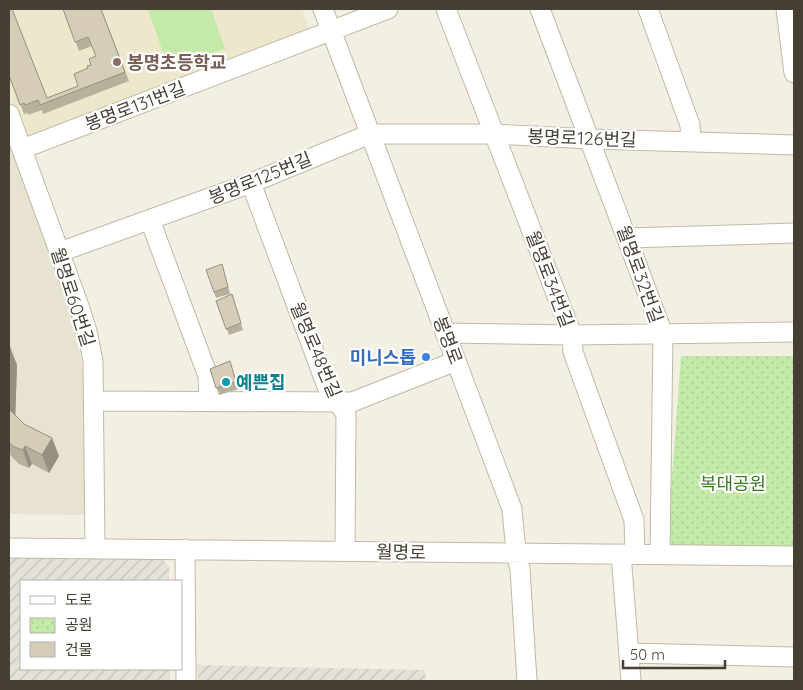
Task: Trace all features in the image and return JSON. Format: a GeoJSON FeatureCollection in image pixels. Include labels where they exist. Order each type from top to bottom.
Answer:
{"type":"FeatureCollection","features":[{"type":"Feature","properties":{"kind":"street","name":"봉명로"},"geometry":{"type":"LineString","coordinates":[[323,9],[512,509],[516,553],[520,570],[527,681]]}},
{"type":"Feature","properties":{"kind":"street","name":"봉명로131번길"},"geometry":{"type":"LineString","coordinates":[[22,149],[388,9]]}},
{"type":"Feature","properties":{"kind":"street","name":"월명로34번길"},"geometry":{"type":"LineString","coordinates":[[446,9],[572,335],[573,352],[634,520],[628,554],[631,681]]}},
{"type":"Feature","properties":{"kind":"street","name":"월명로32번길"},"geometry":{"type":"LineString","coordinates":[[540,9],[663,334],[660,554]]}},
{"type":"Feature","properties":{"kind":"street"},"geometry":{"type":"LineString","coordinates":[[648,9],[690,125],[691,142]]}},
{"type":"Feature","properties":{"kind":"street"},"geometry":{"type":"LineString","coordinates":[[786,9],[794,73]]}},
{"type":"Feature","properties":{"kind":"street","name":"월명로60번길"},"geometry":{"type":"LineString","coordinates":[[9,114],[87,331],[93,361],[95,548]]}},
{"type":"Feature","properties":{"kind":"street","name":"봉명로126번길"},"geometry":{"type":"LineString","coordinates":[[370,134],[494,134],[794,145]]}},
{"type":"Feature","properties":{"kind":"street","name":"봉명로125번길"},"geometry":{"type":"LineString","coordinates":[[60,252],[251,184],[370,134]]}},
{"type":"Feature","properties":{"kind":"street","name":"월명로48번길"},"geometry":{"type":"LineString","coordinates":[[251,184],[328,389],[346,414],[345,551]]}},
{"type":"Feature","properties":{"kind":"street"},"geometry":{"type":"LineString","coordinates":[[150,220],[208,376],[209,400]]}},
{"type":"Feature","properties":{"kind":"street"},"geometry":{"type":"LineString","coordinates":[[627,238],[794,233]]}},
{"type":"Feature","properties":{"kind":"street"},"geometry":{"type":"LineString","coordinates":[[445,333],[572,335],[794,332]]}},
{"type":"Feature","properties":{"kind":"street"},"geometry":{"type":"LineString","coordinates":[[94,401],[352,402],[456,361]]}},
{"type":"Feature","properties":{"kind":"street","name":"월명로"},"geometry":{"type":"LineString","coordinates":[[9,548],[794,556]]}},
{"type":"Feature","properties":{"kind":"street"},"geometry":{"type":"LineString","coordinates":[[185,549],[186,681]]}},
{"type":"Feature","properties":{"kind":"street"},"geometry":{"type":"LineString","coordinates":[[629,653],[794,657]]}},
{"type":"Feature","properties":{"kind":"shaded area","name":"봉명초등학교"},"geometry":{"type":"Polygon","coordinates":[[[9,9],[302,9],[310,31],[25,136],[9,94],[9,9]]]}},
{"type":"Feature","properties":{"kind":"shaded area"},"geometry":{"type":"Polygon","coordinates":[[[9,141],[73,310],[86,392],[86,515],[9,514],[9,141]]]}},
{"type":"Feature","properties":{"kind":"shaded area"},"geometry":{"type":"Polygon","coordinates":[[[9,551],[161,557],[169,567],[169,580],[20,580],[20,670],[170,670],[170,681],[9,681],[9,551]]]}},
{"type":"Feature","properties":{"kind":"shaded area"},"geometry":{"type":"Polygon","coordinates":[[[197,665],[425,670],[426,681],[198,681],[197,665]]]}},
{"type":"Feature","properties":{"kind":"green space"},"geometry":{"type":"Polygon","coordinates":[[[148,9],[211,9],[225,49],[168,67],[148,9]]]}},
{"type":"Feature","properties":{"kind":"green space","name":"복대공원"},"geometry":{"type":"Polygon","coordinates":[[[681,356],[794,356],[794,547],[667,545],[681,356]]]}},
{"type":"Feature","properties":{"kind":"building"},"geometry":{"type":"Polygon","coordinates":[[[9,9],[12,9],[47,98],[78,86],[74,74],[88,68],[87,66],[91,65],[89,59],[96,56],[88,37],[75,42],[63,9],[101,9],[125,72],[40,105],[38,100],[20,105],[9,75],[9,9]]]}},
{"type":"Feature","properties":{"kind":"building"},"geometry":{"type":"Polygon","coordinates":[[[222,264],[228,287],[214,292],[206,270],[222,264]]]}},
{"type":"Feature","properties":{"kind":"building"},"geometry":{"type":"Polygon","coordinates":[[[232,294],[241,323],[226,329],[216,301],[232,294]]]}},
{"type":"Feature","properties":{"kind":"building"},"geometry":{"type":"Polygon","coordinates":[[[9,347],[10,347],[9,396],[9,347]]]}},
{"type":"Feature","properties":{"kind":"building","name":"예쁜집"},"geometry":{"type":"Polygon","coordinates":[[[230,361],[236,382],[216,388],[210,369],[230,361]]]}},
{"type":"Feature","properties":{"kind":"building"},"geometry":{"type":"Polygon","coordinates":[[[9,409],[24,424],[52,438],[42,455],[25,446],[23,450],[12,446],[9,442],[9,409]]]}},
{"type":"Feature","properties":{"kind":"place","name":"봉명초등학교"},"geometry":{"type":"Point","coordinates":[117,62]}},
{"type":"Feature","properties":{"kind":"place","name":"미니스톱"},"geometry":{"type":"Point","coordinates":[426,357]}},
{"type":"Feature","properties":{"kind":"place","name":"예쁜집"},"geometry":{"type":"Point","coordinates":[226,382]}}]}
